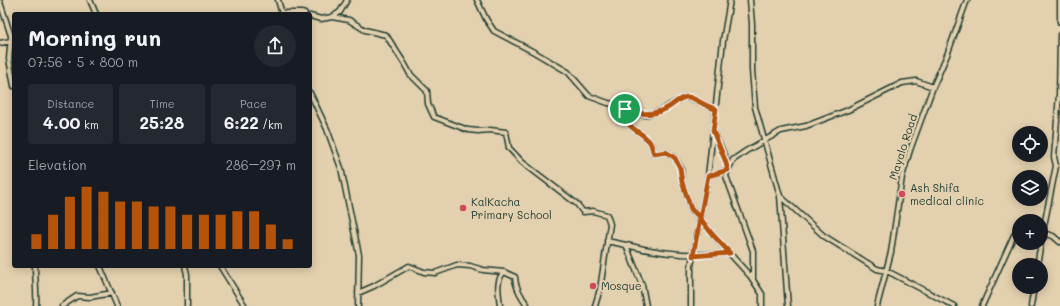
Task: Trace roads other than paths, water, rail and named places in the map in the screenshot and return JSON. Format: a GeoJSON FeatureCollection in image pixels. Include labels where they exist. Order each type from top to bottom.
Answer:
{"type":"FeatureCollection","features":[{"type":"Feature","properties":{"kind":"street"},"geometry":{"type":"LineString","coordinates":[[90,0],[95,12]]}},
{"type":"Feature","properties":{"kind":"street"},"geometry":{"type":"LineString","coordinates":[[278,0],[281,12]]}},
{"type":"Feature","properties":{"kind":"street"},"geometry":{"type":"LineString","coordinates":[[332,17],[340,12],[347,0]]}},
{"type":"Feature","properties":{"kind":"street"},"geometry":{"type":"LineString","coordinates":[[477,0],[486,19],[494,31],[568,72],[589,96],[608,103],[619,105],[630,112],[645,115],[653,114],[669,107],[684,97],[688,97],[716,109]]}},
{"type":"Feature","properties":{"kind":"street"},"geometry":{"type":"LineString","coordinates":[[691,306],[691,266],[708,176],[722,41],[730,0]]}},
{"type":"Feature","properties":{"kind":"street"},"geometry":{"type":"LineString","coordinates":[[750,0],[752,24],[752,70],[756,107],[780,196],[788,306]]}},
{"type":"Feature","properties":{"kind":"street","name":"Mayalo Road"},"geometry":{"type":"LineString","coordinates":[[878,306],[891,252],[902,177],[910,150],[933,87],[947,55],[967,0]]}},
{"type":"Feature","properties":{"kind":"street"},"geometry":{"type":"LineString","coordinates":[[1060,0],[1060,22]]}},
{"type":"Feature","properties":{"kind":"street"},"geometry":{"type":"LineString","coordinates":[[0,2],[9,25],[11,41],[9,59],[12,73]]}},
{"type":"Feature","properties":{"kind":"street"},"geometry":{"type":"LineString","coordinates":[[312,17],[321,19],[332,17],[350,20],[365,30],[386,35],[410,74],[427,91],[428,104],[434,117],[468,130],[478,132],[490,130],[506,132],[509,148],[522,162],[571,200],[583,212],[593,211],[607,215],[610,224],[600,289],[594,306]]}},
{"type":"Feature","properties":{"kind":"street"},"geometry":{"type":"LineString","coordinates":[[1046,214],[1056,166],[1054,157],[1059,94],[1060,35]]}},
{"type":"Feature","properties":{"kind":"street"},"geometry":{"type":"LineString","coordinates":[[0,43],[11,41]]}},
{"type":"Feature","properties":{"kind":"street"},"geometry":{"type":"LineString","coordinates":[[753,279],[753,251],[726,176],[733,160],[746,150],[781,131],[806,126],[848,110],[902,83],[916,81],[933,87]]}},
{"type":"Feature","properties":{"kind":"street"},"geometry":{"type":"LineString","coordinates":[[312,97],[327,129],[341,168],[359,256],[358,306]]}},
{"type":"Feature","properties":{"kind":"street"},"geometry":{"type":"LineString","coordinates":[[625,109],[627,123],[651,142],[654,154],[666,152],[675,158],[680,168],[682,182],[691,209],[753,279],[762,294],[762,306]]}},
{"type":"Feature","properties":{"kind":"street"},"geometry":{"type":"LineString","coordinates":[[713,131],[728,170]]}},
{"type":"Feature","properties":{"kind":"street"},"geometry":{"type":"LineString","coordinates":[[708,176],[728,170]]}},
{"type":"Feature","properties":{"kind":"street"},"geometry":{"type":"LineString","coordinates":[[780,196],[824,236],[878,269],[887,271],[954,306]]}},
{"type":"Feature","properties":{"kind":"street"},"geometry":{"type":"LineString","coordinates":[[1048,234],[1053,236],[1060,242]]}},
{"type":"Feature","properties":{"kind":"street"},"geometry":{"type":"LineString","coordinates":[[982,306],[1012,239]]}},
{"type":"Feature","properties":{"kind":"street"},"geometry":{"type":"LineString","coordinates":[[607,242],[648,251],[693,256],[730,253]]}},
{"type":"Feature","properties":{"kind":"street"},"geometry":{"type":"LineString","coordinates":[[626,245],[642,285],[646,306]]}},
{"type":"Feature","properties":{"kind":"street"},"geometry":{"type":"LineString","coordinates":[[358,293],[374,286],[409,266],[424,272],[435,273],[457,265],[504,272],[515,277],[515,281],[521,296],[528,306]]}},
{"type":"Feature","properties":{"kind":"street"},"geometry":{"type":"LineString","coordinates":[[35,268],[37,292],[36,306]]}},
{"type":"Feature","properties":{"kind":"street"},"geometry":{"type":"LineString","coordinates":[[101,268],[117,306]]}},
{"type":"Feature","properties":{"kind":"street"},"geometry":{"type":"LineString","coordinates":[[186,268],[187,274],[187,306]]}},
{"type":"Feature","properties":{"kind":"street"},"geometry":{"type":"LineString","coordinates":[[221,268],[245,306]]}},
{"type":"Feature","properties":{"kind":"street"},"geometry":{"type":"LineString","coordinates":[[500,306],[498,284],[500,276],[504,272]]}},
{"type":"Feature","properties":{"kind":"street"},"geometry":{"type":"LineString","coordinates":[[62,306],[77,296],[90,297],[112,293]]}},
{"type":"Feature","properties":{"kind":"street"},"geometry":{"type":"LineString","coordinates":[[1031,306],[1033,294]]}},
{"type":"Feature","properties":{"kind":"place","name":"Ash Shifa medical clinic"},"geometry":{"type":"Point","coordinates":[902,194]}},
{"type":"Feature","properties":{"kind":"place","name":"KalKacha Primary School"},"geometry":{"type":"Point","coordinates":[463,208]}},
{"type":"Feature","properties":{"kind":"place","name":"Mosque"},"geometry":{"type":"Point","coordinates":[593,286]}}]}
